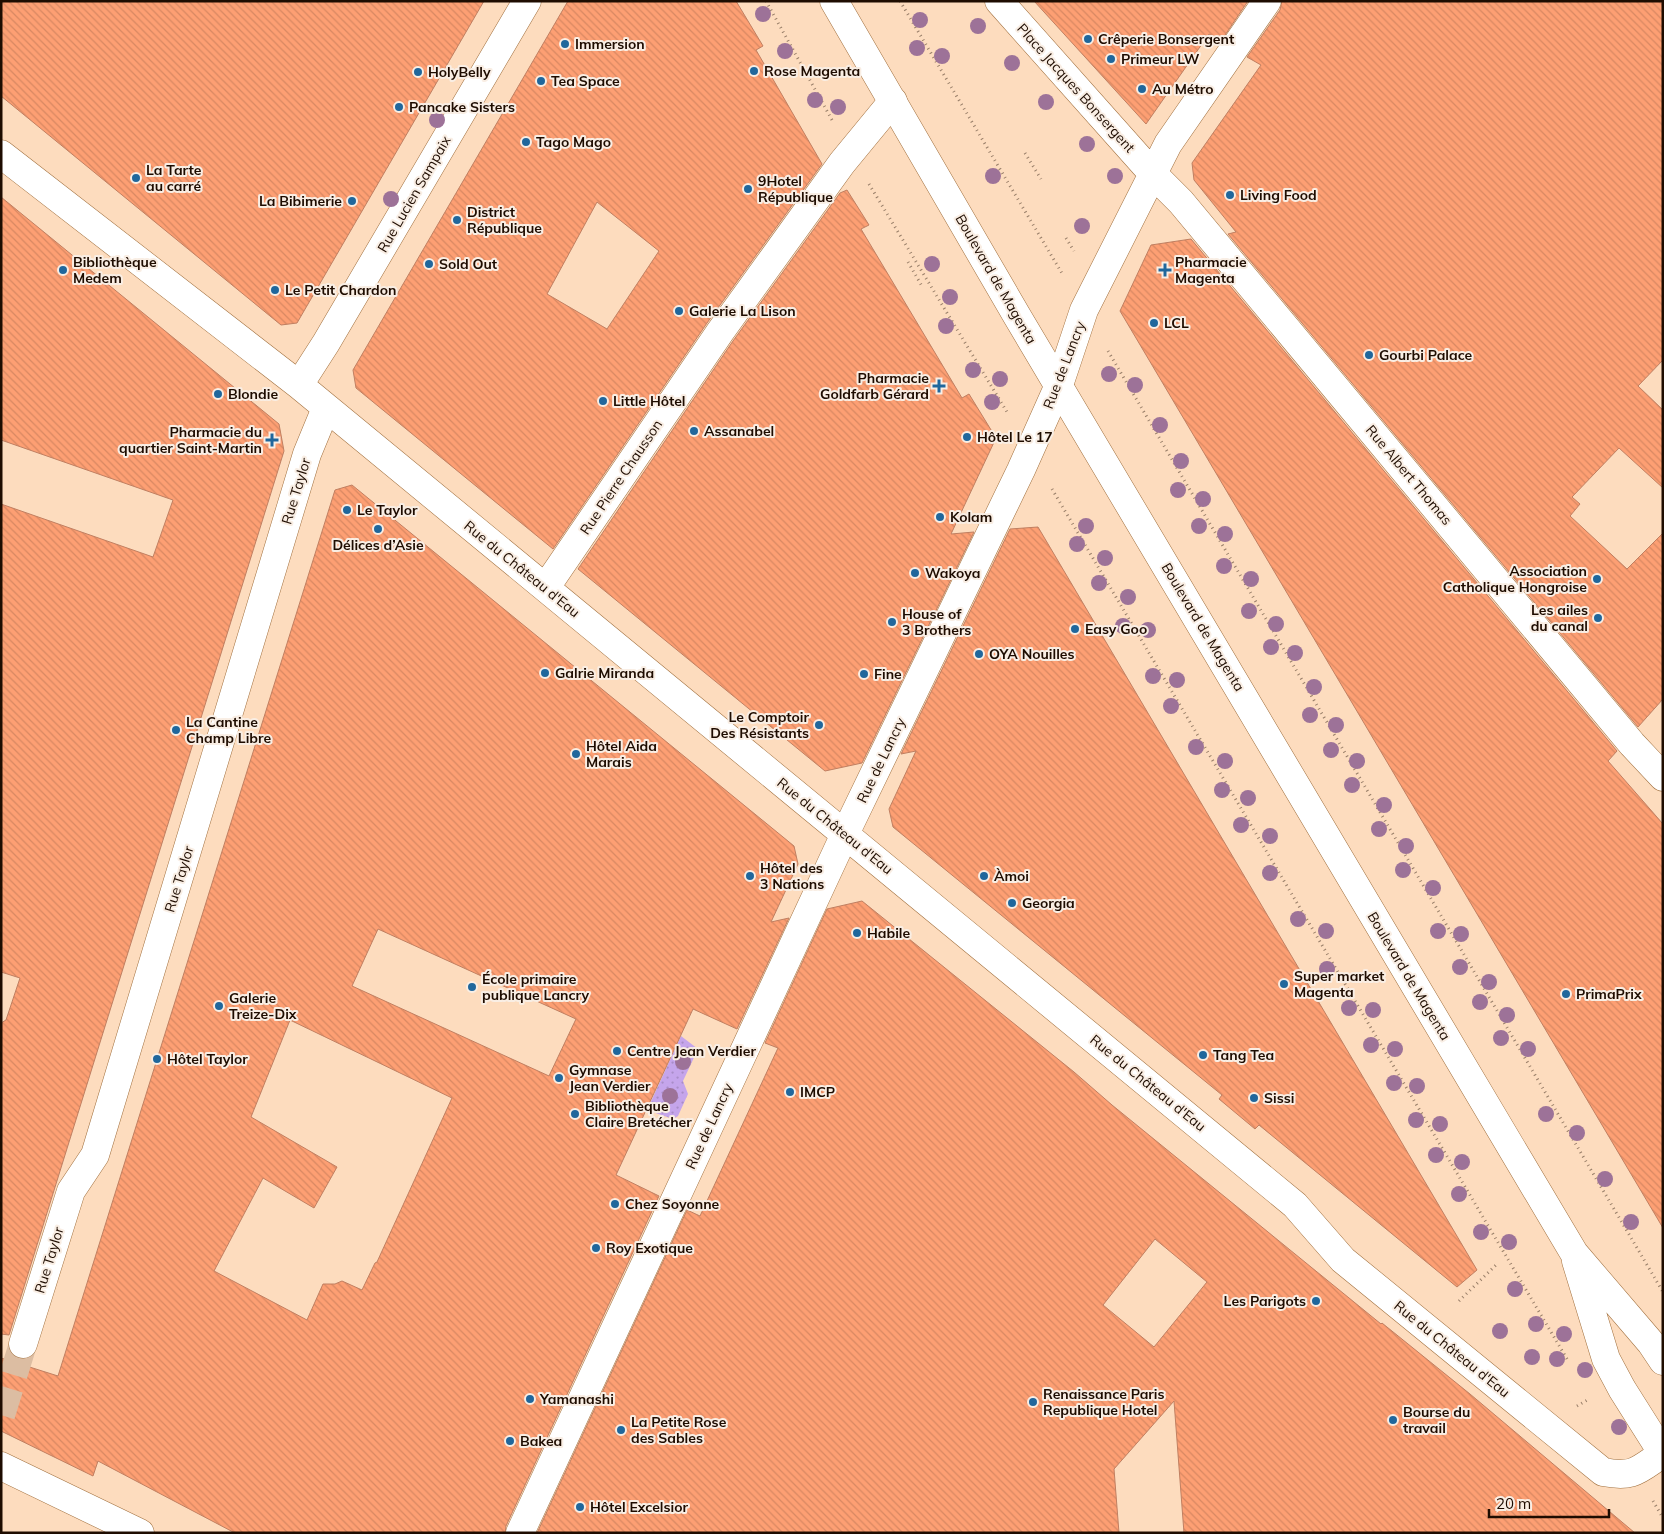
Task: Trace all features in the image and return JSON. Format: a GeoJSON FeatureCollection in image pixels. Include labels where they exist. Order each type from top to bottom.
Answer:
{"type":"FeatureCollection","features":[{"type":"Feature","properties":{"kind":"street","name":"Rue Lucien Sampaix"},"geometry":{"type":"LineString","coordinates":[[298,385],[326,343],[527,1]]}},
{"type":"Feature","properties":{"kind":"street","name":"Boulevard de Magenta"},"geometry":{"type":"LineString","coordinates":[[834,1],[1017,316],[1574,1252],[1651,1343],[1663,1361]]}},
{"type":"Feature","properties":{"kind":"street","name":"Place Jacques Bonsergent"},"geometry":{"type":"LineString","coordinates":[[999,1],[1153,174]]}},
{"type":"Feature","properties":{"kind":"street","name":"Rue de Lancry"},"geometry":{"type":"LineString","coordinates":[[520,1533],[845,834],[1021,470],[1059,385],[1084,310],[1168,144],[1267,1]]}},
{"type":"Feature","properties":{"kind":"street","name":"Rue Pierre Chausson"},"geometry":{"type":"LineString","coordinates":[[546,588],[720,332],[842,163],[893,101]]}},
{"type":"Feature","properties":{"kind":"street","name":"Rue du Château d'Eau"},"geometry":{"type":"LineString","coordinates":[[1,154],[298,385],[546,588],[1295,1205],[1343,1260],[1603,1472],[1621,1476],[1636,1472],[1663,1454]]}},
{"type":"Feature","properties":{"kind":"street","name":"Rue Albert Thomas"},"geometry":{"type":"LineString","coordinates":[[1153,174],[1181,202],[1632,744],[1663,777]]}},
{"type":"Feature","properties":{"kind":"street","name":"Rue Taylor"},"geometry":{"type":"LineString","coordinates":[[23,1344],[71,1191],[95,1155],[307,454],[326,408]]}},
{"type":"Feature","properties":{"kind":"street","name":"Boulevard de Magenta"},"geometry":{"type":"LineString","coordinates":[[1574,1252],[1606,1359],[1622,1389],[1663,1454]]}},
{"type":"Feature","properties":{"kind":"street"},"geometry":{"type":"LineString","coordinates":[[1,1466],[140,1533]]}},
{"type":"Feature","properties":{"kind":"path"},"geometry":{"type":"LineString","coordinates":[[766,1],[850,154],[1010,417]]}},
{"type":"Feature","properties":{"kind":"path"},"geometry":{"type":"LineString","coordinates":[[900,1],[1064,277]]}},
{"type":"Feature","properties":{"kind":"path"},"geometry":{"type":"LineString","coordinates":[[1025,153],[1041,179]]}},
{"type":"Feature","properties":{"kind":"path"},"geometry":{"type":"LineString","coordinates":[[908,262],[923,288]]}},
{"type":"Feature","properties":{"kind":"path"},"geometry":{"type":"LineString","coordinates":[[1107,349],[1663,1292]]}},
{"type":"Feature","properties":{"kind":"path"},"geometry":{"type":"LineString","coordinates":[[1055,494],[1571,1365]]}},
{"type":"Feature","properties":{"kind":"path"},"geometry":{"type":"LineString","coordinates":[[1460,1301],[1496,1265]]}},
{"type":"Feature","properties":{"kind":"shaded area"},"geometry":{"type":"Polygon","coordinates":[[[681,1036],[698,1049],[683,1081],[688,1094],[678,1116],[673,1119],[647,1110],[681,1036]]]}},
{"type":"Feature","properties":{"kind":"building"},"geometry":{"type":"Polygon","coordinates":[[[1,1],[484,1],[297,323],[281,325],[1,96],[1,1]]]}},
{"type":"Feature","properties":{"kind":"building"},"geometry":{"type":"Polygon","coordinates":[[[568,1],[736,1],[763,46],[756,50],[822,164],[707,323],[553,549],[356,388],[353,370],[568,1]],[[597,202],[547,294],[607,329],[659,251],[597,202]]]}},
{"type":"Feature","properties":{"kind":"building"},"geometry":{"type":"Polygon","coordinates":[[[1034,1],[1248,1],[1221,41],[1209,34],[1146,124],[1034,1]]]}},
{"type":"Feature","properties":{"kind":"building"},"geometry":{"type":"Polygon","coordinates":[[[1282,1],[1663,1],[1663,360],[1638,386],[1663,410],[1663,488],[1619,448],[1572,497],[1580,504],[1570,516],[1627,569],[1663,533],[1663,699],[1638,727],[1228,234],[1236,232],[1194,180],[1192,163],[1261,65],[1247,57],[1280,10],[1282,1]]]}},
{"type":"Feature","properties":{"kind":"building"},"geometry":{"type":"Polygon","coordinates":[[[847,190],[869,225],[861,229],[962,398],[969,394],[996,438],[951,534],[974,532],[862,763],[825,771],[578,569],[733,341],[840,193],[847,190]]]}},
{"type":"Feature","properties":{"kind":"building"},"geometry":{"type":"Polygon","coordinates":[[[1,197],[279,424],[284,451],[9,1335],[1,1334],[1,1023],[6,1020],[20,978],[1,972],[1,504],[153,557],[173,500],[1,440],[1,197]]]}},
{"type":"Feature","properties":{"kind":"building"},"geometry":{"type":"Polygon","coordinates":[[[1191,239],[1617,751],[1608,761],[1663,824],[1663,1228],[1120,311],[1151,245],[1191,239]]]}},
{"type":"Feature","properties":{"kind":"building"},"geometry":{"type":"Polygon","coordinates":[[[352,485],[794,846],[798,864],[771,922],[789,918],[737,1029],[693,1009],[616,1175],[659,1196],[506,1526],[505,1533],[235,1533],[98,1461],[93,1476],[1,1431],[1,1358],[58,1376],[335,490],[352,485]],[[378,929],[352,986],[549,1076],[576,1019],[378,929]],[[290,1020],[251,1117],[337,1167],[314,1208],[263,1178],[214,1271],[307,1320],[323,1284],[335,1284],[342,1281],[362,1290],[377,1262],[452,1098],[290,1020]]]}},
{"type":"Feature","properties":{"kind":"building"},"geometry":{"type":"Polygon","coordinates":[[[1038,527],[1477,1270],[1457,1287],[1259,1125],[1255,1129],[1219,1099],[1222,1095],[893,827],[889,809],[916,751],[901,754],[1010,529],[1038,527]]]}},
{"type":"Feature","properties":{"kind":"building"},"geometry":{"type":"Polygon","coordinates":[[[862,901],[1381,1324],[1470,1394],[1635,1533],[1184,1533],[1174,1401],[1114,1469],[1119,1533],[537,1533],[687,1210],[700,1216],[778,1048],[765,1043],[827,909],[862,901]],[[1155,1239],[1103,1305],[1154,1347],[1207,1282],[1155,1239]]]}},
{"type":"Feature","properties":{"kind":"tunnel"},"geometry":{"type":"LineString","coordinates":[[1,1415],[23,1344]]}},
{"type":"Feature","properties":{"kind":"place","name":"Crêperie Bonsergent"},"geometry":{"type":"Point","coordinates":[1088,39]}},
{"type":"Feature","properties":{"kind":"place","name":"Immersion"},"geometry":{"type":"Point","coordinates":[565,44]}},
{"type":"Feature","properties":{"kind":"place","name":"Primeur LW"},"geometry":{"type":"Point","coordinates":[1111,59]}},
{"type":"Feature","properties":{"kind":"place","name":"Rose Magenta"},"geometry":{"type":"Point","coordinates":[754,71]}},
{"type":"Feature","properties":{"kind":"place","name":"HolyBelly"},"geometry":{"type":"Point","coordinates":[418,72]}},
{"type":"Feature","properties":{"kind":"place","name":"Tea Space"},"geometry":{"type":"Point","coordinates":[541,81]}},
{"type":"Feature","properties":{"kind":"place","name":"Au Métro"},"geometry":{"type":"Point","coordinates":[1142,89]}},
{"type":"Feature","properties":{"kind":"place","name":"Pancake Sisters"},"geometry":{"type":"Point","coordinates":[399,107]}},
{"type":"Feature","properties":{"kind":"place","name":"Tago Mago"},"geometry":{"type":"Point","coordinates":[526,142]}},
{"type":"Feature","properties":{"kind":"place","name":"La Tarte au carré"},"geometry":{"type":"Point","coordinates":[136,178]}},
{"type":"Feature","properties":{"kind":"place","name":"9Hotel République"},"geometry":{"type":"Point","coordinates":[748,189]}},
{"type":"Feature","properties":{"kind":"place","name":"Living Food"},"geometry":{"type":"Point","coordinates":[1230,195]}},
{"type":"Feature","properties":{"kind":"place","name":"La Bibimerie"},"geometry":{"type":"Point","coordinates":[352,201]}},
{"type":"Feature","properties":{"kind":"place","name":"District République"},"geometry":{"type":"Point","coordinates":[457,220]}},
{"type":"Feature","properties":{"kind":"place","name":"Sold Out"},"geometry":{"type":"Point","coordinates":[429,264]}},
{"type":"Feature","properties":{"kind":"place","name":"Bibliothèque Medem"},"geometry":{"type":"Point","coordinates":[63,270]}},
{"type":"Feature","properties":{"kind":"place","name":"Pharmacie Magenta"},"geometry":{"type":"Point","coordinates":[1165,270]}},
{"type":"Feature","properties":{"kind":"place","name":"Le Petit Chardon"},"geometry":{"type":"Point","coordinates":[275,290]}},
{"type":"Feature","properties":{"kind":"place","name":"Galerie La Lison"},"geometry":{"type":"Point","coordinates":[679,311]}},
{"type":"Feature","properties":{"kind":"place","name":"LCL"},"geometry":{"type":"Point","coordinates":[1154,323]}},
{"type":"Feature","properties":{"kind":"place","name":"Gourbi Palace"},"geometry":{"type":"Point","coordinates":[1369,355]}},
{"type":"Feature","properties":{"kind":"place","name":"Pharmacie Goldfarb Gérard"},"geometry":{"type":"Point","coordinates":[939,386]}},
{"type":"Feature","properties":{"kind":"place","name":"Blondie"},"geometry":{"type":"Point","coordinates":[218,394]}},
{"type":"Feature","properties":{"kind":"place","name":"Little Hôtel"},"geometry":{"type":"Point","coordinates":[603,401]}},
{"type":"Feature","properties":{"kind":"place","name":"Assanabel"},"geometry":{"type":"Point","coordinates":[694,431]}},
{"type":"Feature","properties":{"kind":"place","name":"Hôtel Le 17"},"geometry":{"type":"Point","coordinates":[967,437]}},
{"type":"Feature","properties":{"kind":"place","name":"Pharmacie du quartier Saint-Martin"},"geometry":{"type":"Point","coordinates":[272,440]}},
{"type":"Feature","properties":{"kind":"place","name":"Le Taylor"},"geometry":{"type":"Point","coordinates":[347,510]}},
{"type":"Feature","properties":{"kind":"place","name":"Kolam"},"geometry":{"type":"Point","coordinates":[940,517]}},
{"type":"Feature","properties":{"kind":"place","name":"Délices d’Asie"},"geometry":{"type":"Point","coordinates":[378,529]}},
{"type":"Feature","properties":{"kind":"place","name":"Wakoya"},"geometry":{"type":"Point","coordinates":[915,573]}},
{"type":"Feature","properties":{"kind":"place","name":"Association Catholique Hongroise"},"geometry":{"type":"Point","coordinates":[1597,579]}},
{"type":"Feature","properties":{"kind":"place","name":"Les ailes du canal"},"geometry":{"type":"Point","coordinates":[1598,618]}},
{"type":"Feature","properties":{"kind":"place","name":"House of 3 Brothers"},"geometry":{"type":"Point","coordinates":[892,622]}},
{"type":"Feature","properties":{"kind":"place","name":"Easy Goo"},"geometry":{"type":"Point","coordinates":[1075,629]}},
{"type":"Feature","properties":{"kind":"place","name":"OYA Nouilles"},"geometry":{"type":"Point","coordinates":[979,654]}},
{"type":"Feature","properties":{"kind":"place","name":"Galrie Miranda"},"geometry":{"type":"Point","coordinates":[545,673]}},
{"type":"Feature","properties":{"kind":"place","name":"Fine"},"geometry":{"type":"Point","coordinates":[864,674]}},
{"type":"Feature","properties":{"kind":"place","name":"Le Comptoir Des Résistants"},"geometry":{"type":"Point","coordinates":[819,725]}},
{"type":"Feature","properties":{"kind":"place","name":"La Cantine Champ Libre"},"geometry":{"type":"Point","coordinates":[176,730]}},
{"type":"Feature","properties":{"kind":"place","name":"Hôtel Aida Marais"},"geometry":{"type":"Point","coordinates":[576,754]}},
{"type":"Feature","properties":{"kind":"place","name":"Hôtel des 3 Nations"},"geometry":{"type":"Point","coordinates":[750,876]}},
{"type":"Feature","properties":{"kind":"place","name":"Àmoi"},"geometry":{"type":"Point","coordinates":[984,876]}},
{"type":"Feature","properties":{"kind":"place","name":"Georgia"},"geometry":{"type":"Point","coordinates":[1012,903]}},
{"type":"Feature","properties":{"kind":"place","name":"Habile"},"geometry":{"type":"Point","coordinates":[857,933]}},
{"type":"Feature","properties":{"kind":"place","name":"Super market Magenta"},"geometry":{"type":"Point","coordinates":[1284,984]}},
{"type":"Feature","properties":{"kind":"place","name":"École primaire publique Lancry"},"geometry":{"type":"Point","coordinates":[472,987]}},
{"type":"Feature","properties":{"kind":"place","name":"PrimaPrix"},"geometry":{"type":"Point","coordinates":[1566,994]}},
{"type":"Feature","properties":{"kind":"place","name":"Galerie Treize-Dix"},"geometry":{"type":"Point","coordinates":[219,1006]}},
{"type":"Feature","properties":{"kind":"place","name":"Centre Jean Verdier"},"geometry":{"type":"Point","coordinates":[617,1051]}},
{"type":"Feature","properties":{"kind":"place","name":"Tang Tea"},"geometry":{"type":"Point","coordinates":[1203,1055]}},
{"type":"Feature","properties":{"kind":"place","name":"Hôtel Taylor"},"geometry":{"type":"Point","coordinates":[157,1059]}},
{"type":"Feature","properties":{"kind":"place","name":"Gymnase Jean Verdier"},"geometry":{"type":"Point","coordinates":[559,1078]}},
{"type":"Feature","properties":{"kind":"place","name":"IMCP"},"geometry":{"type":"Point","coordinates":[790,1092]}},
{"type":"Feature","properties":{"kind":"place","name":"Sissi"},"geometry":{"type":"Point","coordinates":[1254,1098]}},
{"type":"Feature","properties":{"kind":"place","name":"Bibliothèque Claire Bretécher"},"geometry":{"type":"Point","coordinates":[575,1114]}},
{"type":"Feature","properties":{"kind":"place","name":"Chez Soyonne"},"geometry":{"type":"Point","coordinates":[615,1204]}},
{"type":"Feature","properties":{"kind":"place","name":"Roy Exotique"},"geometry":{"type":"Point","coordinates":[596,1248]}},
{"type":"Feature","properties":{"kind":"place","name":"Les Parigots"},"geometry":{"type":"Point","coordinates":[1316,1301]}},
{"type":"Feature","properties":{"kind":"place","name":"Yamanashi"},"geometry":{"type":"Point","coordinates":[530,1399]}},
{"type":"Feature","properties":{"kind":"place","name":"Renaissance Paris Republique Hotel"},"geometry":{"type":"Point","coordinates":[1033,1402]}},
{"type":"Feature","properties":{"kind":"place","name":"Bourse du travail"},"geometry":{"type":"Point","coordinates":[1393,1420]}},
{"type":"Feature","properties":{"kind":"place","name":"La Petite Rose des Sables"},"geometry":{"type":"Point","coordinates":[621,1430]}},
{"type":"Feature","properties":{"kind":"place","name":"Bakea"},"geometry":{"type":"Point","coordinates":[510,1441]}},
{"type":"Feature","properties":{"kind":"place","name":"Hôtel Excelsior"},"geometry":{"type":"Point","coordinates":[580,1507]}}]}
